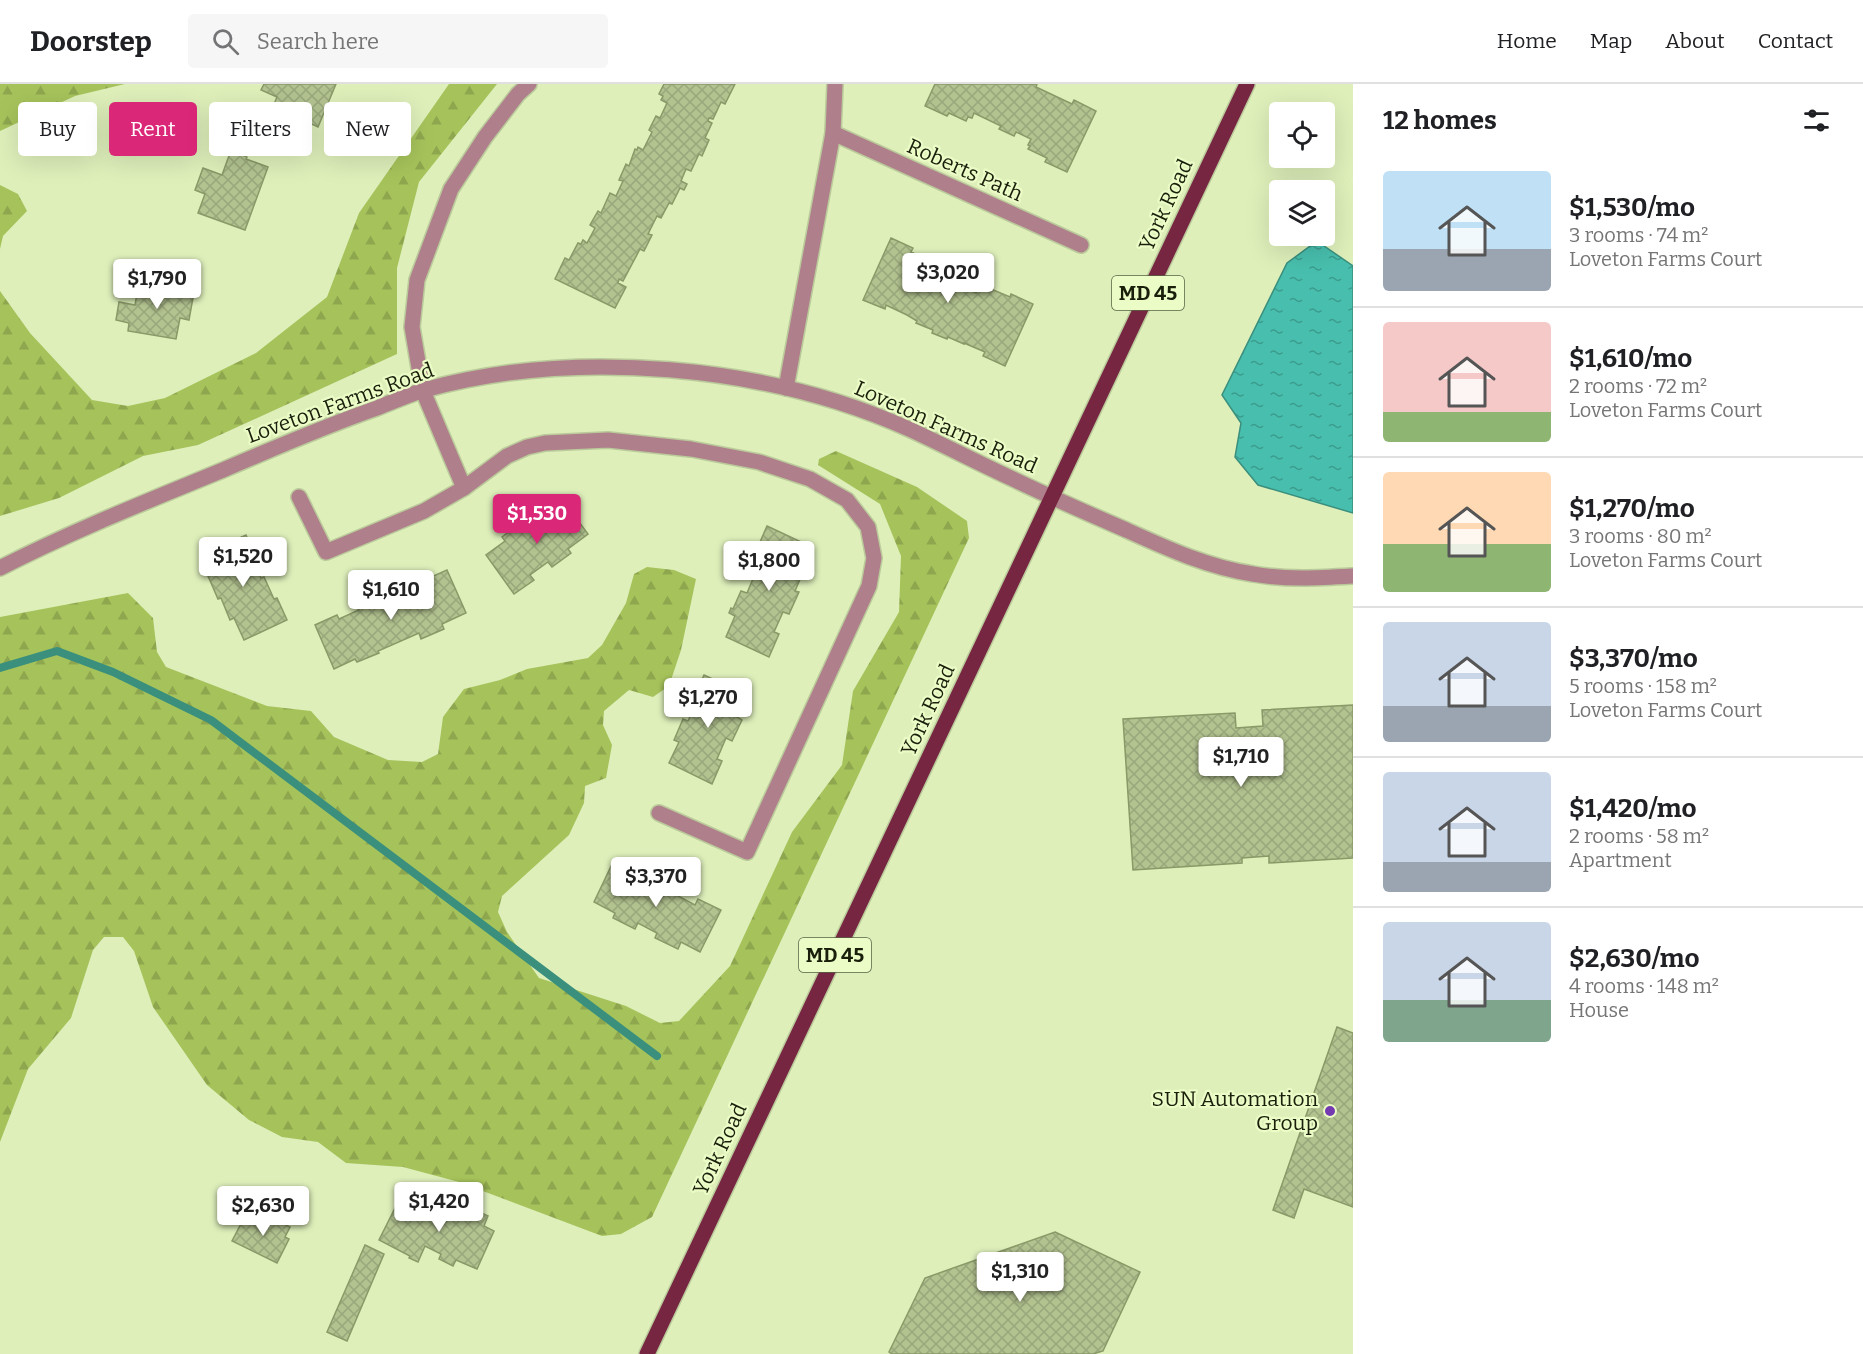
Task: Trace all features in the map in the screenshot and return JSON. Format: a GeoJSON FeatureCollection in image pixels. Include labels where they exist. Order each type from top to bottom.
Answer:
{"type":"FeatureCollection","features":[{"type":"Feature","properties":{"kind":"main road","name":"York Road"},"geometry":{"type":"LineString","coordinates":[[646,1354],[1247,84]]}},
{"type":"Feature","properties":{"kind":"street"},"geometry":{"type":"LineString","coordinates":[[464,488],[423,390],[412,327],[417,280],[451,189],[485,137],[518,94],[530,84]]}},
{"type":"Feature","properties":{"kind":"street"},"geometry":{"type":"LineString","coordinates":[[786,388],[833,133],[835,84]]}},
{"type":"Feature","properties":{"kind":"street","name":"Roberts Path"},"geometry":{"type":"LineString","coordinates":[[833,133],[1081,245]]}},
{"type":"Feature","properties":{"kind":"street","name":"Loveton Farms Road"},"geometry":{"type":"LineString","coordinates":[[0,568],[84,528],[340,421],[423,390],[494,376],[564,368],[646,369],[717,376],[786,388],[851,405],[909,429],[1051,498],[1186,556],[1223,568],[1285,578],[1353,576]]}},
{"type":"Feature","properties":{"kind":"street"},"geometry":{"type":"LineString","coordinates":[[299,497],[326,552],[424,511],[464,488],[507,456],[527,447],[545,444],[618,441],[691,448],[759,462],[810,479],[847,500],[868,527],[874,558],[870,586],[747,852],[659,813]]}},
{"type":"Feature","properties":{"kind":"green space"},"geometry":{"type":"Polygon","coordinates":[[[0,84],[125,84],[75,96],[62,102],[18,102],[18,123],[0,131],[0,84]]]}},
{"type":"Feature","properties":{"kind":"green space"},"geometry":{"type":"Polygon","coordinates":[[[449,84],[497,84],[419,182],[397,268],[397,354],[198,445],[143,456],[59,498],[0,516],[0,291],[30,333],[92,400],[128,406],[165,398],[256,353],[327,297],[359,213],[399,156],[411,156],[411,138],[449,84]]]}},
{"type":"Feature","properties":{"kind":"green space"},"geometry":{"type":"Polygon","coordinates":[[[0,185],[18,194],[27,211],[3,236],[0,249],[0,185]]]}},
{"type":"Feature","properties":{"kind":"green space"},"geometry":{"type":"Polygon","coordinates":[[[836,451],[917,487],[967,521],[969,538],[652,1217],[621,1234],[602,1236],[459,1182],[403,1167],[346,1163],[318,1142],[282,1137],[249,1120],[207,1085],[153,1007],[134,951],[123,937],[104,937],[93,950],[71,1018],[28,1069],[0,1142],[0,617],[128,593],[153,618],[157,652],[166,667],[267,706],[311,711],[334,737],[388,760],[422,762],[438,754],[443,717],[464,689],[500,680],[527,669],[588,658],[602,645],[626,603],[634,574],[647,567],[674,570],[696,579],[681,650],[669,686],[653,697],[629,690],[604,711],[603,725],[612,745],[606,778],[585,786],[584,803],[569,835],[502,896],[498,912],[507,932],[539,978],[626,1006],[660,1023],[679,1021],[730,966],[792,832],[842,765],[853,691],[899,612],[901,556],[880,504],[818,465],[819,459],[836,451]]]}},
{"type":"Feature","properties":{"kind":"water"},"geometry":{"type":"Polygon","coordinates":[[[1310,246],[1324,246],[1353,266],[1353,513],[1258,485],[1235,457],[1241,423],[1222,395],[1287,263],[1310,246]]]}},
{"type":"Feature","properties":{"kind":"building"},"geometry":{"type":"Polygon","coordinates":[[[264,84],[336,84],[328,102],[324,102],[324,113],[318,127],[312,124],[312,102],[275,102],[277,97],[261,90],[264,84]]]}},
{"type":"Feature","properties":{"kind":"building"},"geometry":{"type":"Polygon","coordinates":[[[664,84],[735,84],[725,104],[721,102],[713,119],[709,118],[708,121],[712,123],[705,138],[709,140],[702,156],[699,154],[691,171],[686,169],[681,181],[687,184],[684,190],[680,188],[672,204],[669,203],[661,218],[657,216],[648,234],[652,235],[644,251],[640,249],[623,281],[619,279],[618,283],[626,287],[615,308],[555,279],[565,258],[569,260],[578,243],[581,244],[583,240],[587,243],[595,228],[590,225],[598,211],[601,213],[610,193],[616,196],[623,181],[619,180],[626,164],[629,166],[635,149],[637,150],[638,147],[643,150],[652,132],[649,130],[656,116],[660,118],[667,103],[661,100],[663,96],[659,94],[664,84]]]}},
{"type":"Feature","properties":{"kind":"building"},"geometry":{"type":"Polygon","coordinates":[[[935,84],[1037,84],[1036,87],[1072,104],[1074,100],[1096,111],[1067,172],[1045,162],[1047,158],[1028,149],[1031,139],[1016,132],[1014,136],[999,129],[1001,126],[974,113],[972,118],[968,117],[966,121],[949,113],[947,116],[925,106],[935,84]]]}},
{"type":"Feature","properties":{"kind":"building"},"geometry":{"type":"Polygon","coordinates":[[[229,156],[245,156],[246,159],[268,167],[245,230],[198,213],[205,194],[195,190],[203,168],[222,175],[229,156]]]}},
{"type":"Feature","properties":{"kind":"building"},"geometry":{"type":"Polygon","coordinates":[[[891,238],[913,248],[911,252],[928,260],[926,265],[940,271],[938,275],[971,286],[969,290],[976,293],[979,288],[990,292],[991,289],[1010,297],[1011,294],[1033,304],[1005,366],[983,356],[985,352],[932,333],[933,330],[916,323],[917,321],[907,315],[886,305],[885,309],[863,300],[891,238]]]}},
{"type":"Feature","properties":{"kind":"building"},"geometry":{"type":"Polygon","coordinates":[[[139,282],[194,292],[189,320],[180,318],[176,339],[128,331],[129,323],[116,320],[119,302],[135,305],[139,282]]]}},
{"type":"Feature","properties":{"kind":"building"},"geometry":{"type":"Polygon","coordinates":[[[560,496],[588,534],[568,549],[571,553],[552,567],[548,562],[530,575],[534,580],[514,594],[486,555],[505,541],[502,537],[521,523],[525,528],[543,514],[540,510],[560,496]]]}},
{"type":"Feature","properties":{"kind":"building"},"geometry":{"type":"Polygon","coordinates":[[[767,526],[810,546],[800,568],[804,570],[795,591],[799,592],[789,614],[783,612],[774,632],[779,634],[769,657],[726,637],[735,616],[729,613],[741,591],[747,593],[755,574],[751,572],[760,551],[757,549],[767,526]]]}},
{"type":"Feature","properties":{"kind":"building"},"geometry":{"type":"Polygon","coordinates":[[[246,535],[256,558],[253,560],[261,578],[264,577],[274,599],[277,598],[287,620],[244,640],[234,618],[230,620],[221,598],[218,599],[208,576],[212,575],[203,554],[246,535]]]}},
{"type":"Feature","properties":{"kind":"building"},"geometry":{"type":"Polygon","coordinates":[[[447,570],[466,613],[442,624],[444,629],[421,639],[419,633],[378,651],[379,653],[357,662],[355,659],[334,669],[315,625],[337,615],[339,619],[359,610],[357,607],[379,597],[382,602],[403,592],[404,594],[425,587],[422,581],[447,570]]]}},
{"type":"Feature","properties":{"kind":"building"},"geometry":{"type":"Polygon","coordinates":[[[704,675],[747,695],[737,717],[742,720],[732,741],[726,738],[717,759],[722,761],[712,784],[669,763],[679,742],[674,740],[683,719],[688,721],[698,700],[693,698],[704,675]]]}},
{"type":"Feature","properties":{"kind":"building"},"geometry":{"type":"Polygon","coordinates":[[[1353,705],[1353,858],[1269,863],[1269,856],[1242,858],[1242,863],[1133,870],[1123,719],[1235,713],[1236,728],[1263,726],[1262,710],[1353,705]]]}},
{"type":"Feature","properties":{"kind":"building"},"geometry":{"type":"Polygon","coordinates":[[[614,860],[637,870],[634,876],[653,886],[656,879],[678,890],[676,895],[695,905],[698,899],[721,910],[700,952],[681,942],[678,949],[655,938],[657,933],[638,923],[635,929],[613,918],[615,913],[594,902],[614,860]]]}},
{"type":"Feature","properties":{"kind":"building","name":"SUN Automation Group"},"geometry":{"type":"Polygon","coordinates":[[[1337,1027],[1353,1033],[1353,1207],[1304,1189],[1294,1218],[1273,1210],[1337,1027]]]}},
{"type":"Feature","properties":{"kind":"building"},"geometry":{"type":"Polygon","coordinates":[[[400,1198],[436,1214],[440,1205],[451,1210],[455,1201],[488,1216],[484,1226],[494,1231],[477,1269],[456,1260],[453,1266],[439,1259],[441,1254],[425,1246],[418,1262],[379,1240],[400,1198]]]}},
{"type":"Feature","properties":{"kind":"building"},"geometry":{"type":"Polygon","coordinates":[[[262,1213],[290,1227],[285,1237],[289,1239],[277,1263],[232,1241],[244,1218],[256,1225],[262,1213]]]}},
{"type":"Feature","properties":{"kind":"building"},"geometry":{"type":"Polygon","coordinates":[[[1055,1232],[1140,1272],[1103,1351],[1093,1354],[892,1354],[889,1352],[925,1278],[1055,1232]]]}},
{"type":"Feature","properties":{"kind":"building"},"geometry":{"type":"Polygon","coordinates":[[[365,1245],[384,1254],[347,1341],[327,1332],[365,1245]]]}},
{"type":"Feature","properties":{"kind":"waterway"},"geometry":{"type":"LineString","coordinates":[[0,668],[57,651],[113,672],[211,720],[657,1056]]}},
{"type":"Feature","properties":{"kind":"place","name":"SUN Automation Group"},"geometry":{"type":"Point","coordinates":[1330,1111]}}]}
